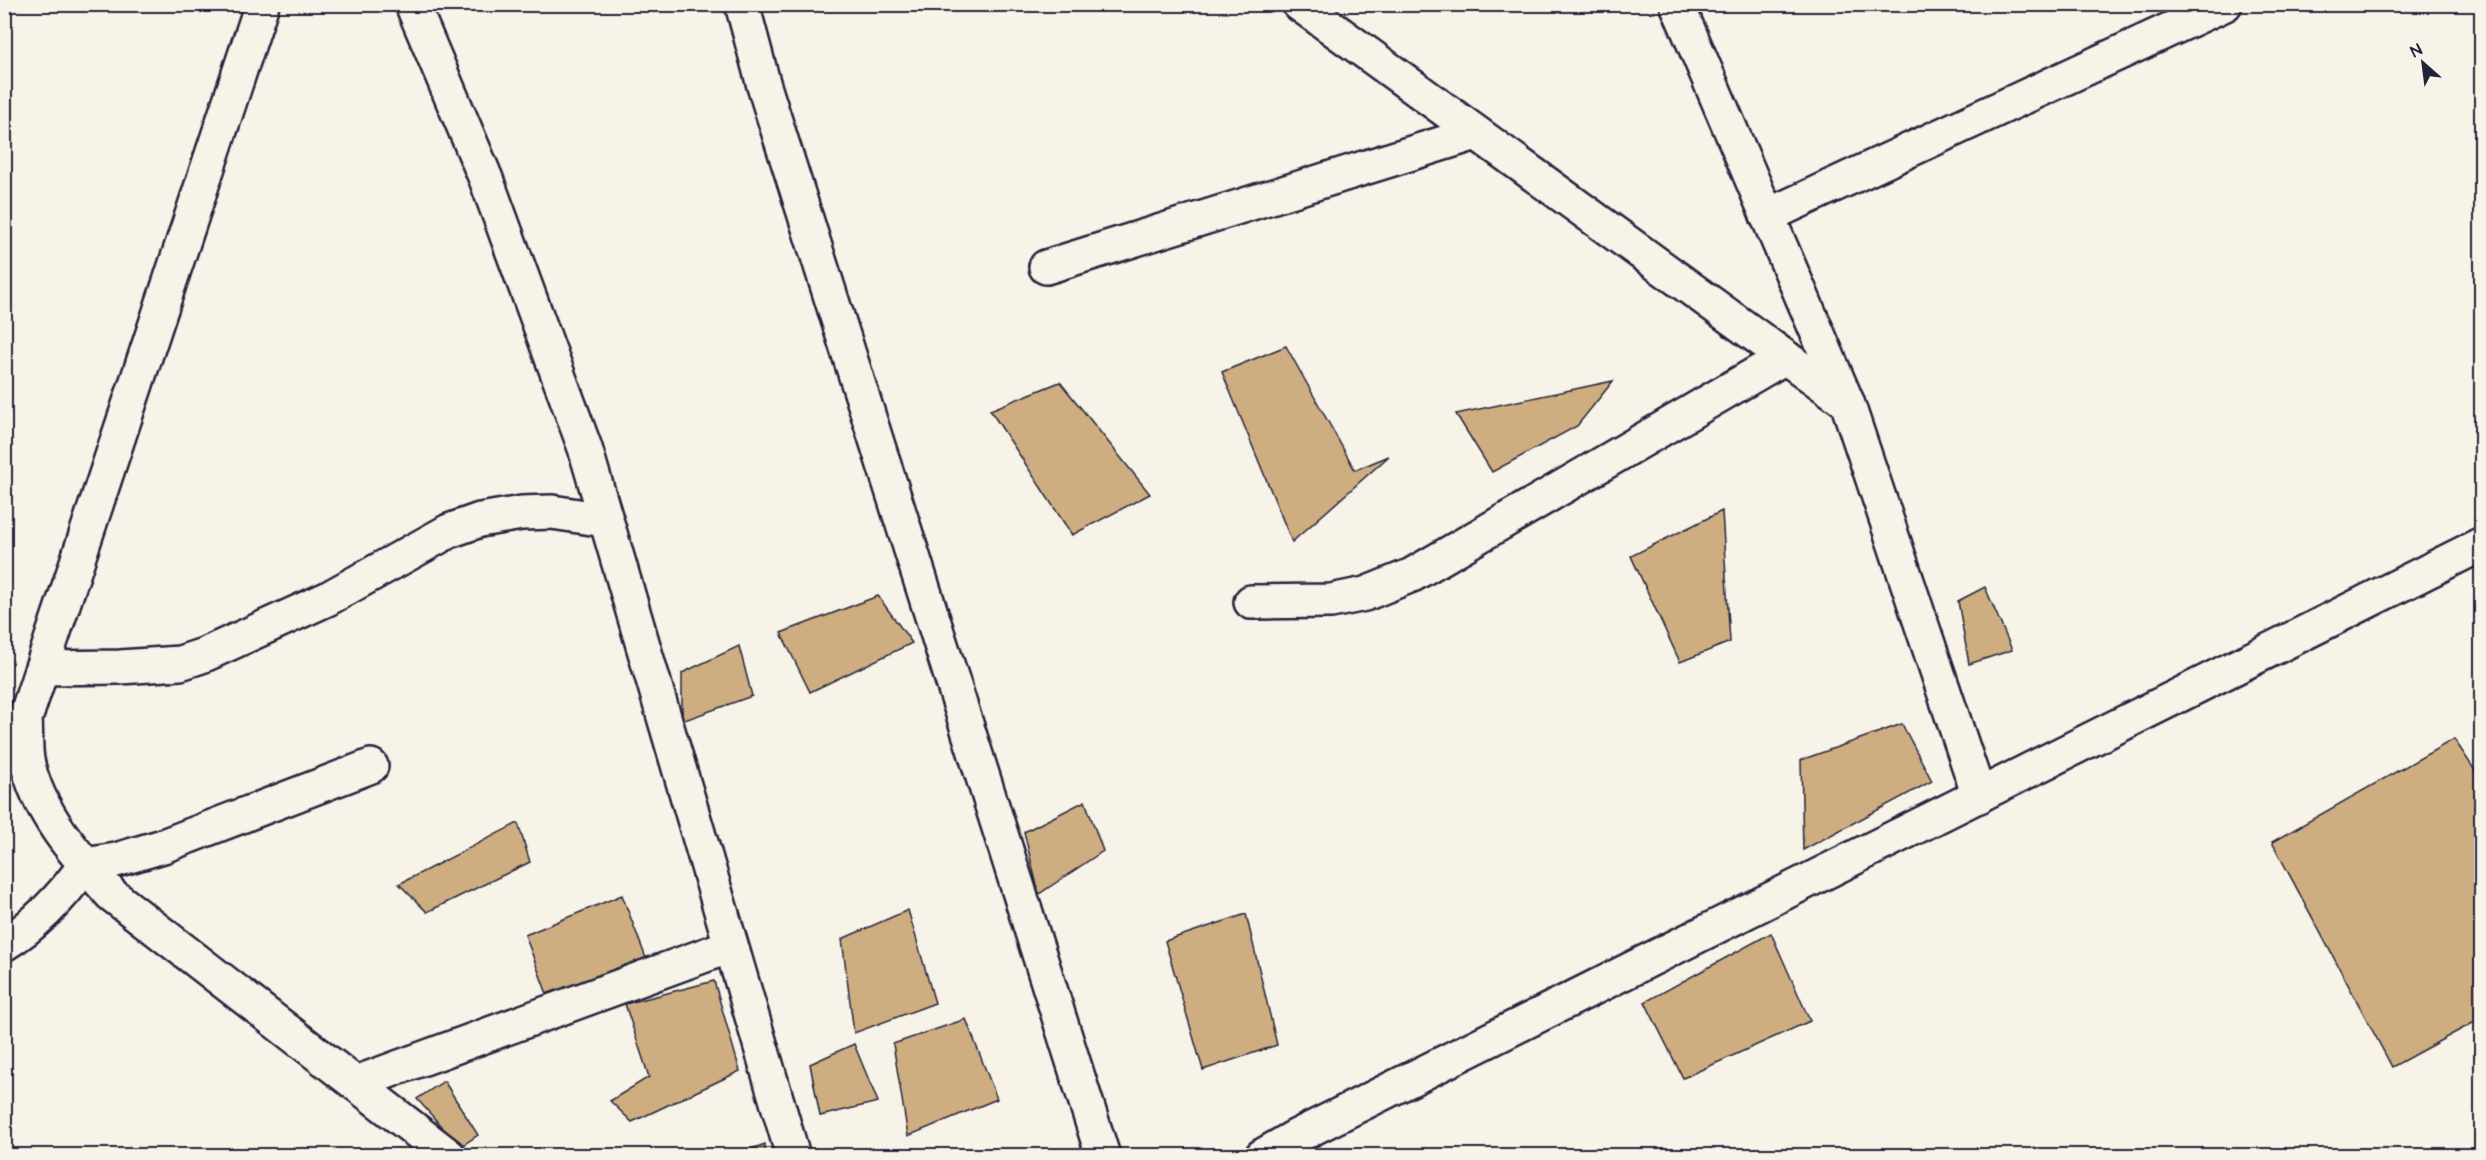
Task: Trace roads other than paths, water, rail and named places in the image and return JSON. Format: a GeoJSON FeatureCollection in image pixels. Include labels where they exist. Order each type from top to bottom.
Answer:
{"type":"FeatureCollection","features":[{"type":"Feature","properties":{"kind":"street"},"geometry":{"type":"LineString","coordinates":[[262,4],[25,719],[27,759],[38,796],[53,822],[85,865],[112,895],[449,1155]]}},
{"type":"Feature","properties":{"kind":"street"},"geometry":{"type":"LineString","coordinates":[[412,4],[486,179],[585,448],[793,1155]]}},
{"type":"Feature","properties":{"kind":"street"},"geometry":{"type":"LineString","coordinates":[[742,4],[764,86],[1103,1155]]}},
{"type":"Feature","properties":{"kind":"street"},"geometry":{"type":"LineString","coordinates":[[1299,4],[1846,402]]}},
{"type":"Feature","properties":{"kind":"street"},"geometry":{"type":"LineString","coordinates":[[1677,4],[1846,402],[1979,796]]}},
{"type":"Feature","properties":{"kind":"street"},"geometry":{"type":"LineString","coordinates":[[1767,216],[2225,4]]}},
{"type":"Feature","properties":{"kind":"street"},"geometry":{"type":"LineString","coordinates":[[1046,267],[1476,133]]}},
{"type":"Feature","properties":{"kind":"street"},"geometry":{"type":"LineString","coordinates":[[1251,602],[1331,601],[1365,594],[1412,575],[1785,357]]}},
{"type":"Feature","properties":{"kind":"street"},"geometry":{"type":"LineString","coordinates":[[42,668],[120,667],[180,663],[204,655],[327,599],[449,531],[480,520],[522,513],[552,512],[605,520]]}},
{"type":"Feature","properties":{"kind":"street"},"geometry":{"type":"LineString","coordinates":[[1262,1155],[2481,544]]}},
{"type":"Feature","properties":{"kind":"street"},"geometry":{"type":"LineString","coordinates":[[4,944],[23,933],[46,912],[70,887],[85,865],[116,860],[163,846],[371,766]]}},
{"type":"Feature","properties":{"kind":"street"},"geometry":{"type":"LineString","coordinates":[[356,1083],[730,946]]}}]}
